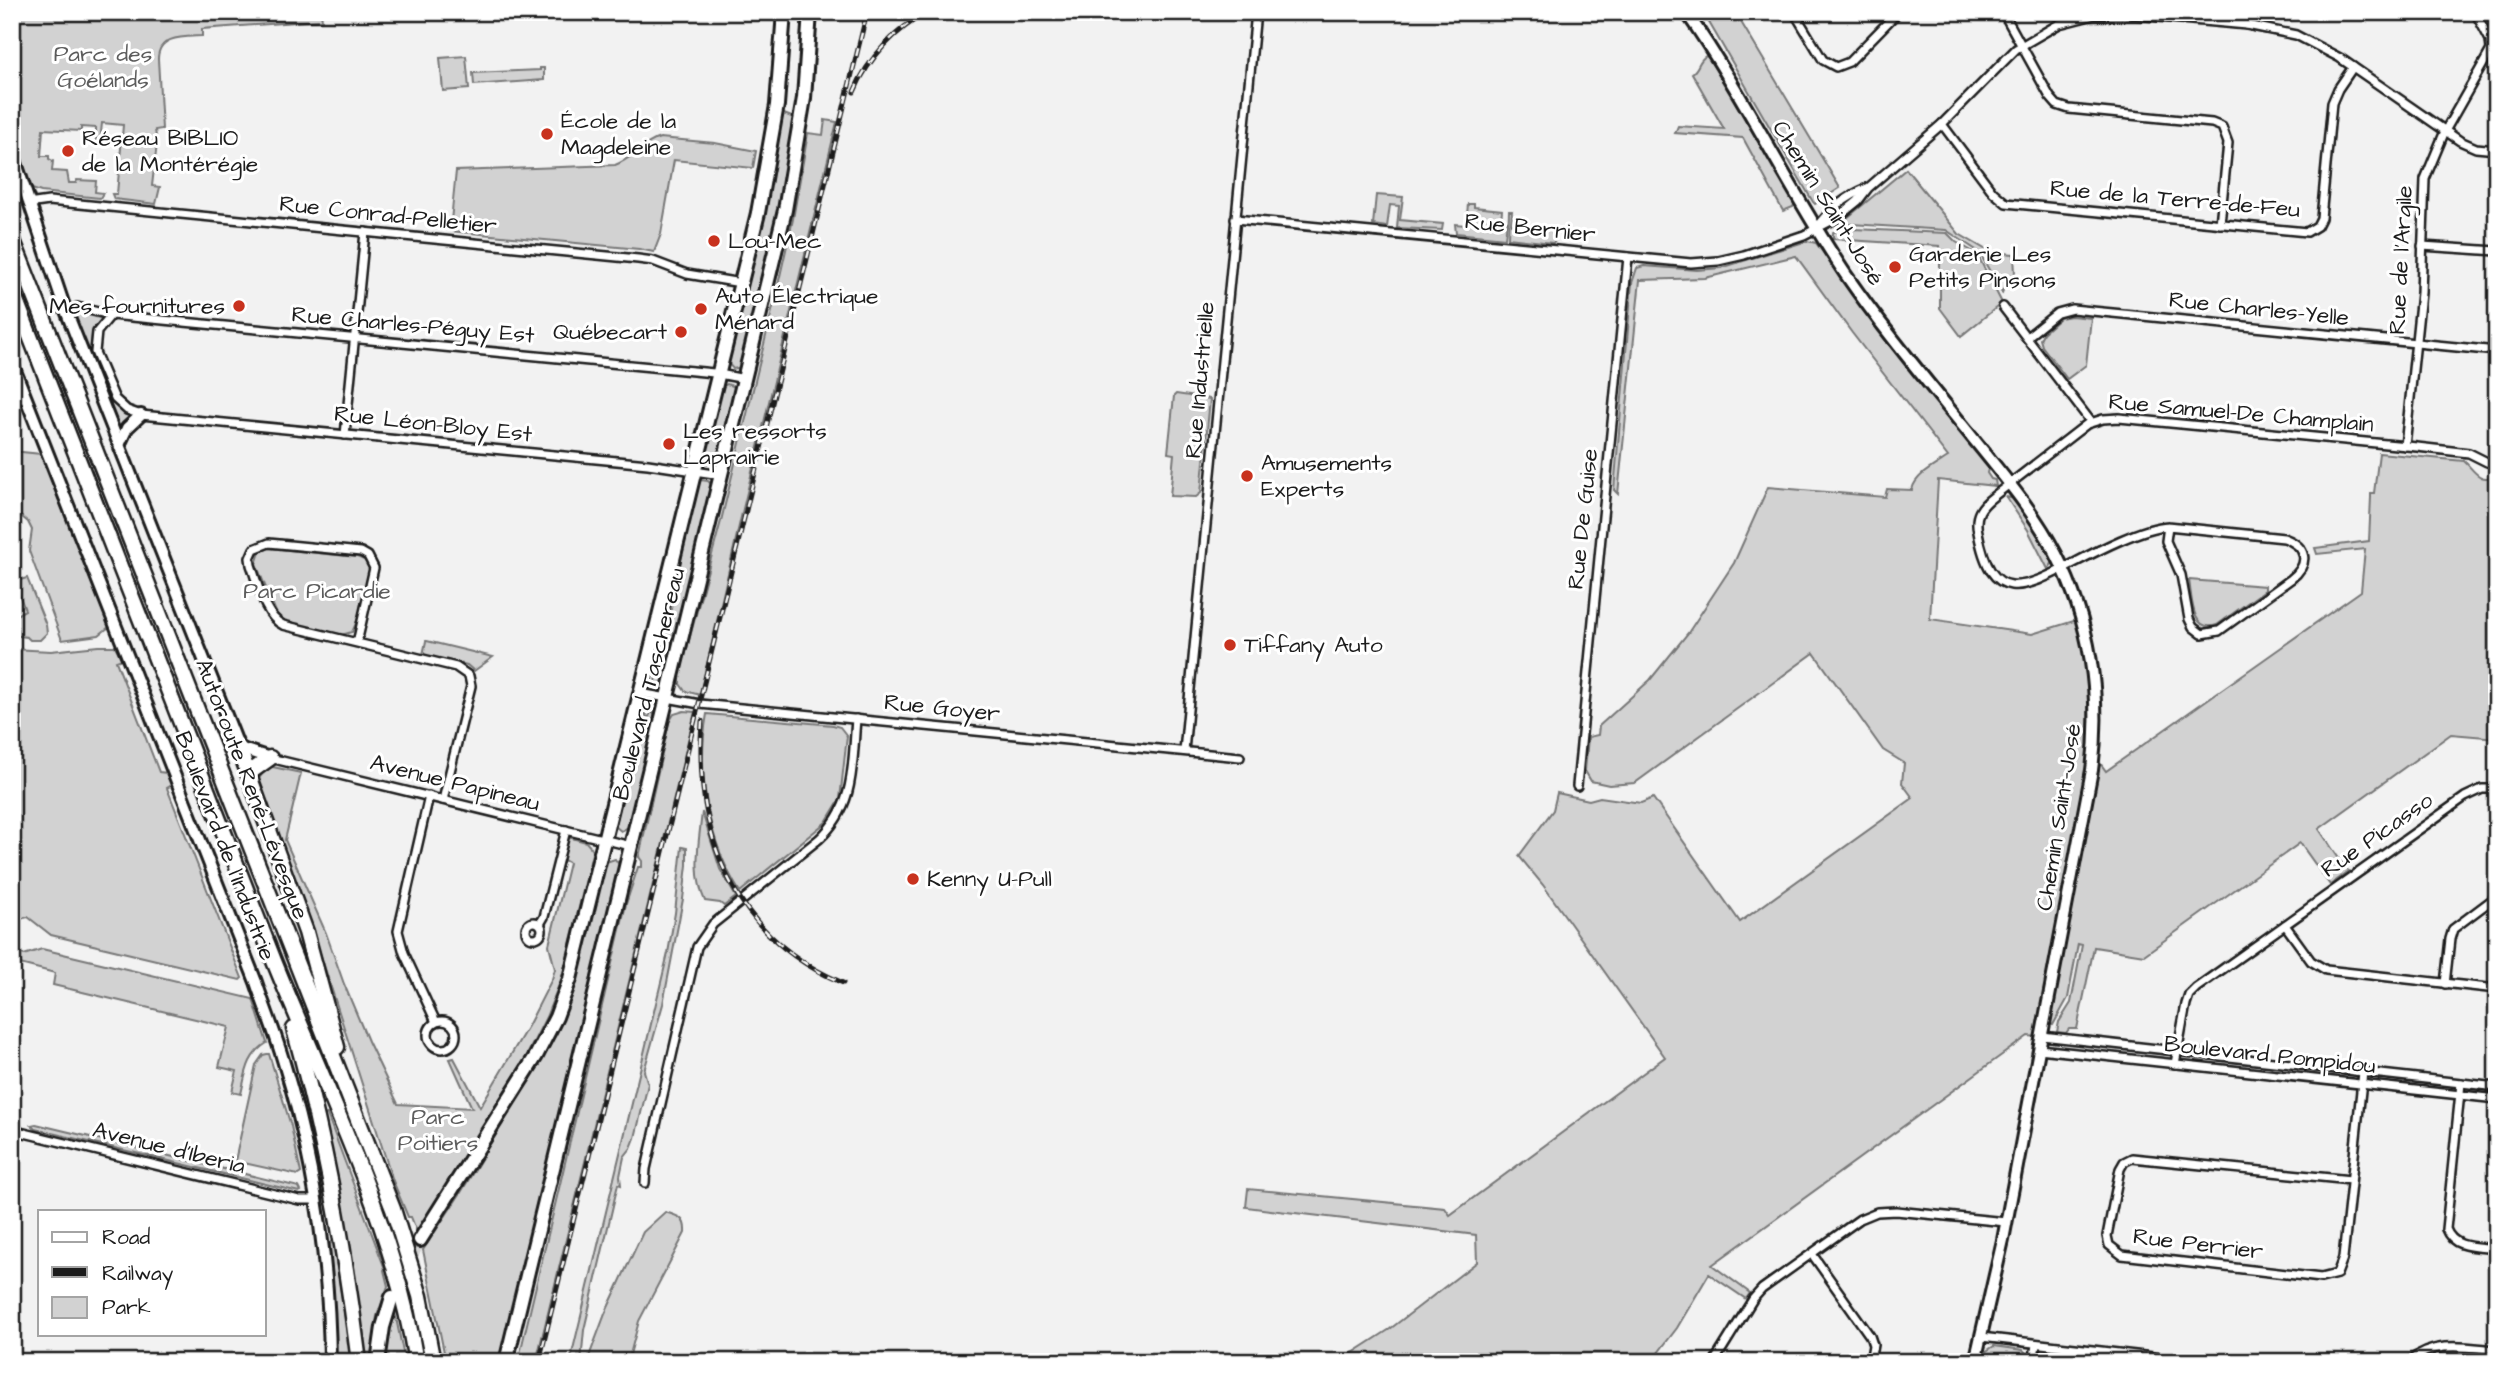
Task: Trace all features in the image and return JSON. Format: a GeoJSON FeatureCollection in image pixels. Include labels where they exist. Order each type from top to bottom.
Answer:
{"type":"FeatureCollection","features":[{"type":"Feature","properties":{"kind":"highway","name":"Autoroute René-Lévesque"},"geometry":{"type":"LineString","coordinates":[[12,237],[350,1099],[412,1266],[433,1362]]}},
{"type":"Feature","properties":{"kind":"highway","name":"Autoroute René-Lévesque"},"geometry":{"type":"LineString","coordinates":[[12,290],[382,1227],[404,1301],[416,1362]]}},
{"type":"Feature","properties":{"kind":"highway"},"geometry":{"type":"LineString","coordinates":[[239,748],[314,958],[350,1099]]}},
{"type":"Feature","properties":{"kind":"highway"},"geometry":{"type":"LineString","coordinates":[[248,773],[270,758]]}},
{"type":"Feature","properties":{"kind":"highway"},"geometry":{"type":"LineString","coordinates":[[276,964],[321,1134],[359,1362]]}},
{"type":"Feature","properties":{"kind":"main road","name":"Boulevard Taschereau"},"geometry":{"type":"LineString","coordinates":[[421,1240],[536,1056],[556,1017],[574,965],[762,194],[776,105],[784,12]]}},
{"type":"Feature","properties":{"kind":"main road","name":"Boulevard Taschereau"},"geometry":{"type":"LineString","coordinates":[[506,1362],[785,210],[802,108],[810,12]]}},
{"type":"Feature","properties":{"kind":"main road"},"geometry":{"type":"LineString","coordinates":[[776,105],[802,108]]}},
{"type":"Feature","properties":{"kind":"main road"},"geometry":{"type":"LineString","coordinates":[[378,1362],[383,1327],[392,1297]]}},
{"type":"Feature","properties":{"kind":"street","name":"Rue Industrielle"},"geometry":{"type":"LineString","coordinates":[[1184,751],[1256,12]]}},
{"type":"Feature","properties":{"kind":"street","name":"Chemin Saint-José"},"geometry":{"type":"LineString","coordinates":[[1686,12],[1816,228],[1876,317],[2010,484],[2038,524],[2063,569],[2088,644],[2094,690],[2095,729],[2087,802],[2006,1222],[1975,1362]]}},
{"type":"Feature","properties":{"kind":"street"},"geometry":{"type":"LineString","coordinates":[[1794,12],[1823,60],[1836,67],[1849,62],[1898,12]]}},
{"type":"Feature","properties":{"kind":"street"},"geometry":{"type":"LineString","coordinates":[[2003,12],[2050,97],[2063,107],[2212,123],[2222,127],[2228,143],[2220,224]]}},
{"type":"Feature","properties":{"kind":"street"},"geometry":{"type":"LineString","coordinates":[[2247,25],[2248,12]]}},
{"type":"Feature","properties":{"kind":"street","name":"Rue de l'Argile"},"geometry":{"type":"LineString","coordinates":[[2405,446],[2421,293],[2425,178],[2445,131],[2491,50],[2490,40],[2475,12]]}},
{"type":"Feature","properties":{"kind":"street","name":"Rue Bernier"},"geometry":{"type":"LineString","coordinates":[[1235,219],[1691,263],[1718,261],[1804,235],[1838,218],[1858,201],[1868,188],[1942,124],[1991,72],[2021,45],[2059,24],[2101,13],[2247,25],[2304,38],[2331,52],[2464,143],[2497,150]]}},
{"type":"Feature","properties":{"kind":"street","name":"Rue de la Terre-de-Feu"},"geometry":{"type":"LineString","coordinates":[[1942,124],[1993,192],[2006,203],[2303,232],[2317,226],[2320,218],[2332,103],[2353,67]]}},
{"type":"Feature","properties":{"kind":"street"},"geometry":{"type":"LineString","coordinates":[[12,151],[63,303],[239,748],[270,758]]}},
{"type":"Feature","properties":{"kind":"street","name":"Rue Conrad-Pelletier"},"geometry":{"type":"LineString","coordinates":[[29,204],[48,201],[649,261],[687,274],[741,283]]}},
{"type":"Feature","properties":{"kind":"street"},"geometry":{"type":"LineString","coordinates":[[345,435],[365,232]]}},
{"type":"Feature","properties":{"kind":"street"},"geometry":{"type":"LineString","coordinates":[[2422,246],[2497,251]]}},
{"type":"Feature","properties":{"kind":"street","name":"Rue De Guise"},"geometry":{"type":"LineString","coordinates":[[1577,786],[1628,257]]}},
{"type":"Feature","properties":{"kind":"street"},"geometry":{"type":"LineString","coordinates":[[63,303],[77,307]]}},
{"type":"Feature","properties":{"kind":"street","name":"Rue Charles-Péguy Est"},"geometry":{"type":"LineString","coordinates":[[77,307],[111,316],[719,374],[745,379]]}},
{"type":"Feature","properties":{"kind":"street"},"geometry":{"type":"LineString","coordinates":[[2003,307],[2091,422]]}},
{"type":"Feature","properties":{"kind":"street","name":"Rue Charles-Yelle"},"geometry":{"type":"LineString","coordinates":[[2027,337],[2059,312],[2072,309],[2497,351]]}},
{"type":"Feature","properties":{"kind":"street"},"geometry":{"type":"LineString","coordinates":[[111,316],[97,332],[95,352],[118,403],[141,415],[127,428],[120,443]]}},
{"type":"Feature","properties":{"kind":"street","name":"Boulevard de l'Industrie"},"geometry":{"type":"LineString","coordinates":[[12,363],[265,1009],[296,1107],[317,1200],[325,1259],[330,1362]]}},
{"type":"Feature","properties":{"kind":"street"},"geometry":{"type":"LineString","coordinates":[[12,401],[26,398]]}},
{"type":"Feature","properties":{"kind":"street","name":"Rue Léon-Bloy Est"},"geometry":{"type":"LineString","coordinates":[[141,415],[695,470],[721,475]]}},
{"type":"Feature","properties":{"kind":"street","name":"Rue Samuel-De Champlain"},"geometry":{"type":"LineString","coordinates":[[2063,569],[2031,584],[2020,586],[2003,582],[1988,568],[1978,532],[1978,517],[1984,504],[2091,422],[2119,418],[2405,446],[2469,453],[2487,462]]}},
{"type":"Feature","properties":{"kind":"street"},"geometry":{"type":"LineString","coordinates":[[2063,569],[2151,528],[2168,526],[2284,538],[2302,550],[2304,563],[2291,579],[2218,631],[2202,634],[2193,627],[2189,619],[2181,575],[2166,541],[2168,526]]}},
{"type":"Feature","properties":{"kind":"street"},"geometry":{"type":"LineString","coordinates":[[357,643],[374,568],[368,556],[358,552],[269,543],[255,547],[250,558],[251,565],[275,621],[283,625],[357,643],[456,667],[469,676],[471,686],[443,800]]}},
{"type":"Feature","properties":{"kind":"street","name":"Rue Goyer"},"geometry":{"type":"LineString","coordinates":[[640,693],[667,699],[1240,757]]}},
{"type":"Feature","properties":{"kind":"street"},"geometry":{"type":"LineString","coordinates":[[645,1183],[697,947],[713,924],[819,839],[834,823],[844,807],[849,790],[856,719]]}},
{"type":"Feature","properties":{"kind":"street","name":"Avenue Papineau"},"geometry":{"type":"LineString","coordinates":[[270,758],[631,846]]}},
{"type":"Feature","properties":{"kind":"street","name":"Rue Picasso"},"geometry":{"type":"LineString","coordinates":[[2175,1064],[2186,1004],[2192,992],[2465,797],[2482,789],[2497,789]]}},
{"type":"Feature","properties":{"kind":"street"},"geometry":{"type":"LineString","coordinates":[[429,796],[397,931],[401,948],[436,1022]]}},
{"type":"Feature","properties":{"kind":"street"},"geometry":{"type":"LineString","coordinates":[[540,924],[566,830]]}},
{"type":"Feature","properties":{"kind":"street"},"geometry":{"type":"LineString","coordinates":[[2445,984],[2449,939],[2453,929],[2497,896]]}},
{"type":"Feature","properties":{"kind":"street"},"geometry":{"type":"LineString","coordinates":[[2285,925],[2307,957],[2320,968],[2497,989]]}},
{"type":"Feature","properties":{"kind":"street"},"geometry":{"type":"LineString","coordinates":[[436,1022],[449,1022],[456,1029],[456,1038],[448,1048],[438,1048],[430,1043],[429,1029],[436,1022]]}},
{"type":"Feature","properties":{"kind":"street","name":"Boulevard Pompidou"},"geometry":{"type":"LineString","coordinates":[[2042,1036],[2497,1087]]}},
{"type":"Feature","properties":{"kind":"street","name":"Boulevard Pompidou"},"geometry":{"type":"LineString","coordinates":[[2039,1049],[2497,1100]]}},
{"type":"Feature","properties":{"kind":"street","name":"Rue Perrier"},"geometry":{"type":"LineString","coordinates":[[2351,1180],[2132,1158],[2124,1162],[2120,1169],[2107,1236],[2109,1245],[2122,1255],[2329,1277],[2339,1271],[2342,1264],[2363,1072]]}},
{"type":"Feature","properties":{"kind":"street"},"geometry":{"type":"LineString","coordinates":[[2462,1083],[2446,1229],[2452,1240],[2459,1244],[2497,1248]]}},
{"type":"Feature","properties":{"kind":"street","name":"Avenue d'Iberia"},"geometry":{"type":"LineString","coordinates":[[12,1130],[299,1200],[317,1200]]}},
{"type":"Feature","properties":{"kind":"street"},"geometry":{"type":"LineString","coordinates":[[1714,1362],[1756,1295],[1860,1219],[1886,1211],[2006,1222]]}},
{"type":"Feature","properties":{"kind":"street"},"geometry":{"type":"LineString","coordinates":[[1812,1254],[1870,1336],[1873,1345],[1870,1362]]}},
{"type":"Feature","properties":{"kind":"street"},"geometry":{"type":"LineString","coordinates":[[1981,1337],[2196,1362]]}},
{"type":"Feature","properties":{"kind":"street"},"geometry":{"type":"LineString","coordinates":[[2033,1362],[2036,1345]]}},
{"type":"Feature","properties":{"kind":"street"},"geometry":{"type":"LineString","coordinates":[[2408,1362],[2436,1346],[2497,1350]]}},
{"type":"Feature","properties":{"kind":"green space","name":"Parc des Goélands"},"geometry":{"type":"Polygon","coordinates":[[[12,12],[321,12],[322,20],[202,29],[202,36],[173,39],[162,45],[158,59],[162,129],[155,130],[157,143],[152,186],[160,187],[156,204],[114,199],[112,194],[117,194],[123,125],[102,123],[100,143],[96,142],[96,128],[81,127],[81,131],[43,129],[41,156],[49,156],[53,161],[52,171],[67,172],[69,183],[76,183],[77,180],[96,181],[95,192],[103,193],[100,198],[41,192],[29,188],[12,139],[12,12]]]}},
{"type":"Feature","properties":{"kind":"green space"},"geometry":{"type":"Polygon","coordinates":[[[1703,12],[1735,12],[1840,188],[1815,204],[1813,202],[1703,12]]]}},
{"type":"Feature","properties":{"kind":"green space"},"geometry":{"type":"Polygon","coordinates":[[[466,56],[469,89],[443,91],[440,58],[466,56]]]}},
{"type":"Feature","properties":{"kind":"green space"},"geometry":{"type":"Polygon","coordinates":[[[1706,56],[1795,203],[1793,207],[1783,211],[1743,138],[1675,133],[1678,126],[1724,129],[1692,73],[1706,56]]]}},
{"type":"Feature","properties":{"kind":"green space"},"geometry":{"type":"Polygon","coordinates":[[[544,68],[544,80],[474,85],[473,73],[544,68]]]}},
{"type":"Feature","properties":{"kind":"green space"},"geometry":{"type":"Polygon","coordinates":[[[784,114],[794,118],[782,203],[742,367],[733,369],[727,362],[766,201],[780,119],[784,114]]]}},
{"type":"Feature","properties":{"kind":"green space"},"geometry":{"type":"Polygon","coordinates":[[[825,120],[837,122],[700,695],[685,691],[680,684],[680,674],[721,521],[773,307],[793,219],[808,133],[823,135],[825,120]]]}},
{"type":"Feature","properties":{"kind":"green space"},"geometry":{"type":"Polygon","coordinates":[[[660,138],[715,143],[756,151],[753,168],[674,160],[661,234],[654,252],[450,231],[456,171],[615,165],[660,138]]]}},
{"type":"Feature","properties":{"kind":"green space"},"geometry":{"type":"Polygon","coordinates":[[[1906,169],[1959,234],[1990,252],[2014,254],[2015,274],[2006,282],[2002,293],[1979,252],[1946,230],[1851,224],[1835,228],[1906,169]]]}},
{"type":"Feature","properties":{"kind":"green space"},"geometry":{"type":"Polygon","coordinates":[[[1376,195],[1403,197],[1400,220],[1443,224],[1442,230],[1397,228],[1399,206],[1390,205],[1387,227],[1373,225],[1376,195]]]}},
{"type":"Feature","properties":{"kind":"green space"},"geometry":{"type":"Polygon","coordinates":[[[1468,204],[1502,210],[1501,220],[1507,221],[1505,238],[1456,233],[1455,224],[1466,225],[1468,204]]]}},
{"type":"Feature","properties":{"kind":"green space"},"geometry":{"type":"Polygon","coordinates":[[[1509,211],[1512,211],[1511,224],[1557,230],[1556,240],[1553,243],[1508,238],[1509,211]]]}},
{"type":"Feature","properties":{"kind":"green space"},"geometry":{"type":"Polygon","coordinates":[[[1853,229],[1947,233],[1956,242],[1977,254],[2002,303],[1961,336],[1940,308],[1940,246],[1833,239],[1833,232],[1853,229]]]}},
{"type":"Feature","properties":{"kind":"green space"},"geometry":{"type":"Polygon","coordinates":[[[1807,241],[1816,243],[1872,320],[1991,469],[1988,469],[1987,473],[1995,480],[1996,486],[1938,480],[1930,619],[2032,634],[2077,620],[2089,685],[2087,764],[2037,1037],[2028,1036],[1712,1265],[1750,1293],[1746,1299],[1709,1274],[1677,1328],[1651,1362],[1339,1362],[1390,1329],[1477,1262],[1476,1235],[1246,1207],[1248,1189],[1445,1208],[1450,1215],[1665,1057],[1543,885],[1519,856],[1553,810],[1557,793],[1589,800],[1600,797],[1641,803],[1653,798],[1740,922],[1913,798],[1902,783],[1904,763],[1883,750],[1814,653],[1635,783],[1609,785],[1591,781],[1585,771],[1588,737],[1598,735],[1599,726],[1650,680],[1688,633],[1734,563],[1768,487],[1885,497],[1887,489],[1912,490],[1922,475],[1948,457],[1796,256],[1705,278],[1640,280],[1618,494],[1614,490],[1632,283],[1637,268],[1721,268],[1807,241]]]}},
{"type":"Feature","properties":{"kind":"green space"},"geometry":{"type":"Polygon","coordinates":[[[71,310],[103,319],[92,334],[91,350],[113,403],[130,416],[120,432],[71,310]]]}},
{"type":"Feature","properties":{"kind":"green space"},"geometry":{"type":"Polygon","coordinates":[[[2060,318],[2091,318],[2086,365],[2067,379],[2042,346],[2040,339],[2060,318]]]}},
{"type":"Feature","properties":{"kind":"green space"},"geometry":{"type":"Polygon","coordinates":[[[727,384],[733,386],[736,391],[719,462],[715,465],[704,459],[721,387],[727,384]]]}},
{"type":"Feature","properties":{"kind":"green space"},"geometry":{"type":"Polygon","coordinates":[[[1176,394],[1210,399],[1201,493],[1196,497],[1170,496],[1174,454],[1168,453],[1176,394]]]}},
{"type":"Feature","properties":{"kind":"green space"},"geometry":{"type":"Polygon","coordinates":[[[12,451],[41,454],[109,627],[99,635],[62,640],[29,551],[32,530],[22,517],[12,516],[12,451]]]}},
{"type":"Feature","properties":{"kind":"green space"},"geometry":{"type":"Polygon","coordinates":[[[2379,453],[2464,461],[2482,477],[2497,475],[2497,738],[2451,734],[2319,829],[2348,872],[2330,885],[2300,843],[2144,955],[2094,947],[2077,1029],[2069,1029],[2066,1033],[2057,1032],[2059,1022],[2071,1003],[2082,945],[2078,944],[2068,998],[2053,1025],[2050,1024],[2100,763],[2106,771],[2361,591],[2365,549],[2317,554],[2315,548],[2369,541],[2371,493],[2374,493],[2379,453]]]}},
{"type":"Feature","properties":{"kind":"green space"},"geometry":{"type":"Polygon","coordinates":[[[701,480],[712,485],[665,684],[660,688],[655,681],[692,508],[701,480]]]}},
{"type":"Feature","properties":{"kind":"green space"},"geometry":{"type":"Polygon","coordinates":[[[2006,497],[2015,499],[2042,537],[2052,559],[2048,569],[2028,530],[2006,497]]]}},
{"type":"Feature","properties":{"kind":"green space","name":"Parc Picardie"},"geometry":{"type":"Polygon","coordinates":[[[269,548],[357,557],[366,562],[369,567],[368,581],[352,632],[341,635],[286,622],[278,617],[256,564],[260,552],[269,548]]]}},
{"type":"Feature","properties":{"kind":"green space"},"geometry":{"type":"Polygon","coordinates":[[[12,561],[20,580],[27,578],[46,625],[47,633],[40,640],[12,635],[14,619],[25,610],[17,589],[12,590],[12,561]]]}},
{"type":"Feature","properties":{"kind":"green space"},"geometry":{"type":"Polygon","coordinates":[[[2189,580],[2265,586],[2265,590],[2217,625],[2208,626],[2202,624],[2194,612],[2189,580]]]}},
{"type":"Feature","properties":{"kind":"green space"},"geometry":{"type":"Polygon","coordinates":[[[426,641],[493,657],[474,671],[467,665],[423,655],[426,641]]]}},
{"type":"Feature","properties":{"kind":"green space"},"geometry":{"type":"Polygon","coordinates":[[[115,646],[122,659],[116,661],[159,772],[167,773],[172,785],[167,788],[242,978],[240,980],[51,935],[28,917],[12,921],[12,649],[51,651],[115,646]]]}},
{"type":"Feature","properties":{"kind":"green space"},"geometry":{"type":"Polygon","coordinates":[[[647,712],[646,716],[649,717],[651,712],[656,719],[630,826],[621,831],[616,824],[641,716],[647,712]]]}},
{"type":"Feature","properties":{"kind":"green space"},"geometry":{"type":"Polygon","coordinates":[[[695,712],[536,1362],[518,1362],[626,904],[638,867],[642,867],[639,857],[669,722],[674,714],[695,712]]]}},
{"type":"Feature","properties":{"kind":"green space"},"geometry":{"type":"Polygon","coordinates":[[[707,714],[833,725],[840,727],[847,736],[840,799],[826,822],[740,892],[720,851],[707,806],[703,760],[707,714]]]}},
{"type":"Feature","properties":{"kind":"green space","name":"Parc Poitiers"},"geometry":{"type":"Polygon","coordinates":[[[268,766],[301,773],[285,840],[326,933],[368,1041],[398,1104],[472,1108],[450,1059],[454,1058],[480,1107],[528,1026],[552,979],[555,969],[549,945],[569,863],[562,859],[568,837],[586,842],[593,850],[562,977],[546,1017],[525,1059],[417,1232],[393,1181],[305,906],[259,784],[258,780],[268,766]]]}},
{"type":"Feature","properties":{"kind":"green space"},"geometry":{"type":"Polygon","coordinates":[[[702,812],[720,869],[736,897],[724,906],[705,901],[701,890],[698,857],[702,812]]]}},
{"type":"Feature","properties":{"kind":"green space"},"geometry":{"type":"Polygon","coordinates":[[[682,847],[687,848],[683,899],[663,1004],[644,1071],[648,1084],[635,1138],[624,1157],[621,1185],[618,1184],[584,1330],[581,1362],[570,1362],[668,953],[682,847]]]}},
{"type":"Feature","properties":{"kind":"green space"},"geometry":{"type":"Polygon","coordinates":[[[615,859],[620,866],[500,1362],[446,1362],[423,1250],[557,1033],[576,985],[606,862],[615,859]]]}},
{"type":"Feature","properties":{"kind":"green space"},"geometry":{"type":"Polygon","coordinates":[[[42,949],[253,999],[267,1043],[251,1059],[241,1094],[232,1092],[237,1071],[219,1067],[229,1027],[53,985],[55,973],[12,962],[12,950],[24,955],[42,949]]]}},
{"type":"Feature","properties":{"kind":"green space"},"geometry":{"type":"Polygon","coordinates":[[[269,1054],[291,1126],[301,1173],[298,1175],[235,1161],[256,1065],[263,1055],[269,1054]]]}},
{"type":"Feature","properties":{"kind":"green space"},"geometry":{"type":"Polygon","coordinates":[[[327,1114],[385,1269],[388,1286],[377,1316],[371,1362],[364,1362],[324,1115],[327,1114]]]}},
{"type":"Feature","properties":{"kind":"green space"},"geometry":{"type":"Polygon","coordinates":[[[36,1124],[299,1187],[301,1191],[35,1129],[31,1125],[36,1124]]]}},
{"type":"Feature","properties":{"kind":"green space"},"geometry":{"type":"Polygon","coordinates":[[[665,1212],[681,1218],[685,1233],[639,1321],[628,1362],[587,1362],[605,1314],[643,1232],[665,1212]]]}},
{"type":"Feature","properties":{"kind":"green space"},"geometry":{"type":"Polygon","coordinates":[[[333,1241],[352,1362],[336,1362],[330,1244],[333,1241]]]}},
{"type":"Feature","properties":{"kind":"green space"},"geometry":{"type":"Polygon","coordinates":[[[395,1313],[405,1362],[384,1362],[388,1337],[395,1313]]]}},
{"type":"Feature","properties":{"kind":"green space"},"geometry":{"type":"Polygon","coordinates":[[[1994,1346],[2023,1350],[2027,1354],[2027,1362],[1982,1362],[1985,1352],[1994,1346]]]}},
{"type":"Feature","properties":{"kind":"tunnel"},"geometry":{"type":"LineString","coordinates":[[397,1286],[420,1240]]}},
{"type":"Feature","properties":{"kind":"railway"},"geometry":{"type":"LineString","coordinates":[[539,1362],[867,12]]}},
{"type":"Feature","properties":{"kind":"railway"},"geometry":{"type":"LineString","coordinates":[[854,92],[867,68],[884,46],[904,27],[927,12]]}},
{"type":"Feature","properties":{"kind":"railway"},"geometry":{"type":"LineString","coordinates":[[702,721],[701,763],[705,803],[714,842],[728,877],[747,910],[773,938],[805,963],[843,983]]}},
{"type":"Feature","properties":{"kind":"place","name":"École de la Magdeleine"},"geometry":{"type":"Point","coordinates":[547,134]}},
{"type":"Feature","properties":{"kind":"place","name":"Réseau BIBLIO de la Montérégie"},"geometry":{"type":"Point","coordinates":[68,151]}},
{"type":"Feature","properties":{"kind":"place","name":"Lou-Mec"},"geometry":{"type":"Point","coordinates":[714,241]}},
{"type":"Feature","properties":{"kind":"place","name":"Garderie Les Petits Pinsons"},"geometry":{"type":"Point","coordinates":[1895,267]}},
{"type":"Feature","properties":{"kind":"place","name":"Mes fournitures"},"geometry":{"type":"Point","coordinates":[239,306]}},
{"type":"Feature","properties":{"kind":"place","name":"Auto Électrique Ménard"},"geometry":{"type":"Point","coordinates":[701,309]}},
{"type":"Feature","properties":{"kind":"place","name":"Québecart"},"geometry":{"type":"Point","coordinates":[681,332]}},
{"type":"Feature","properties":{"kind":"place","name":"Les ressorts Laprairie"},"geometry":{"type":"Point","coordinates":[669,444]}},
{"type":"Feature","properties":{"kind":"place","name":"Amusements Experts"},"geometry":{"type":"Point","coordinates":[1247,476]}},
{"type":"Feature","properties":{"kind":"place","name":"Tiffany Auto"},"geometry":{"type":"Point","coordinates":[1230,645]}},
{"type":"Feature","properties":{"kind":"place","name":"Kenny U-Pull"},"geometry":{"type":"Point","coordinates":[913,879]}}]}
